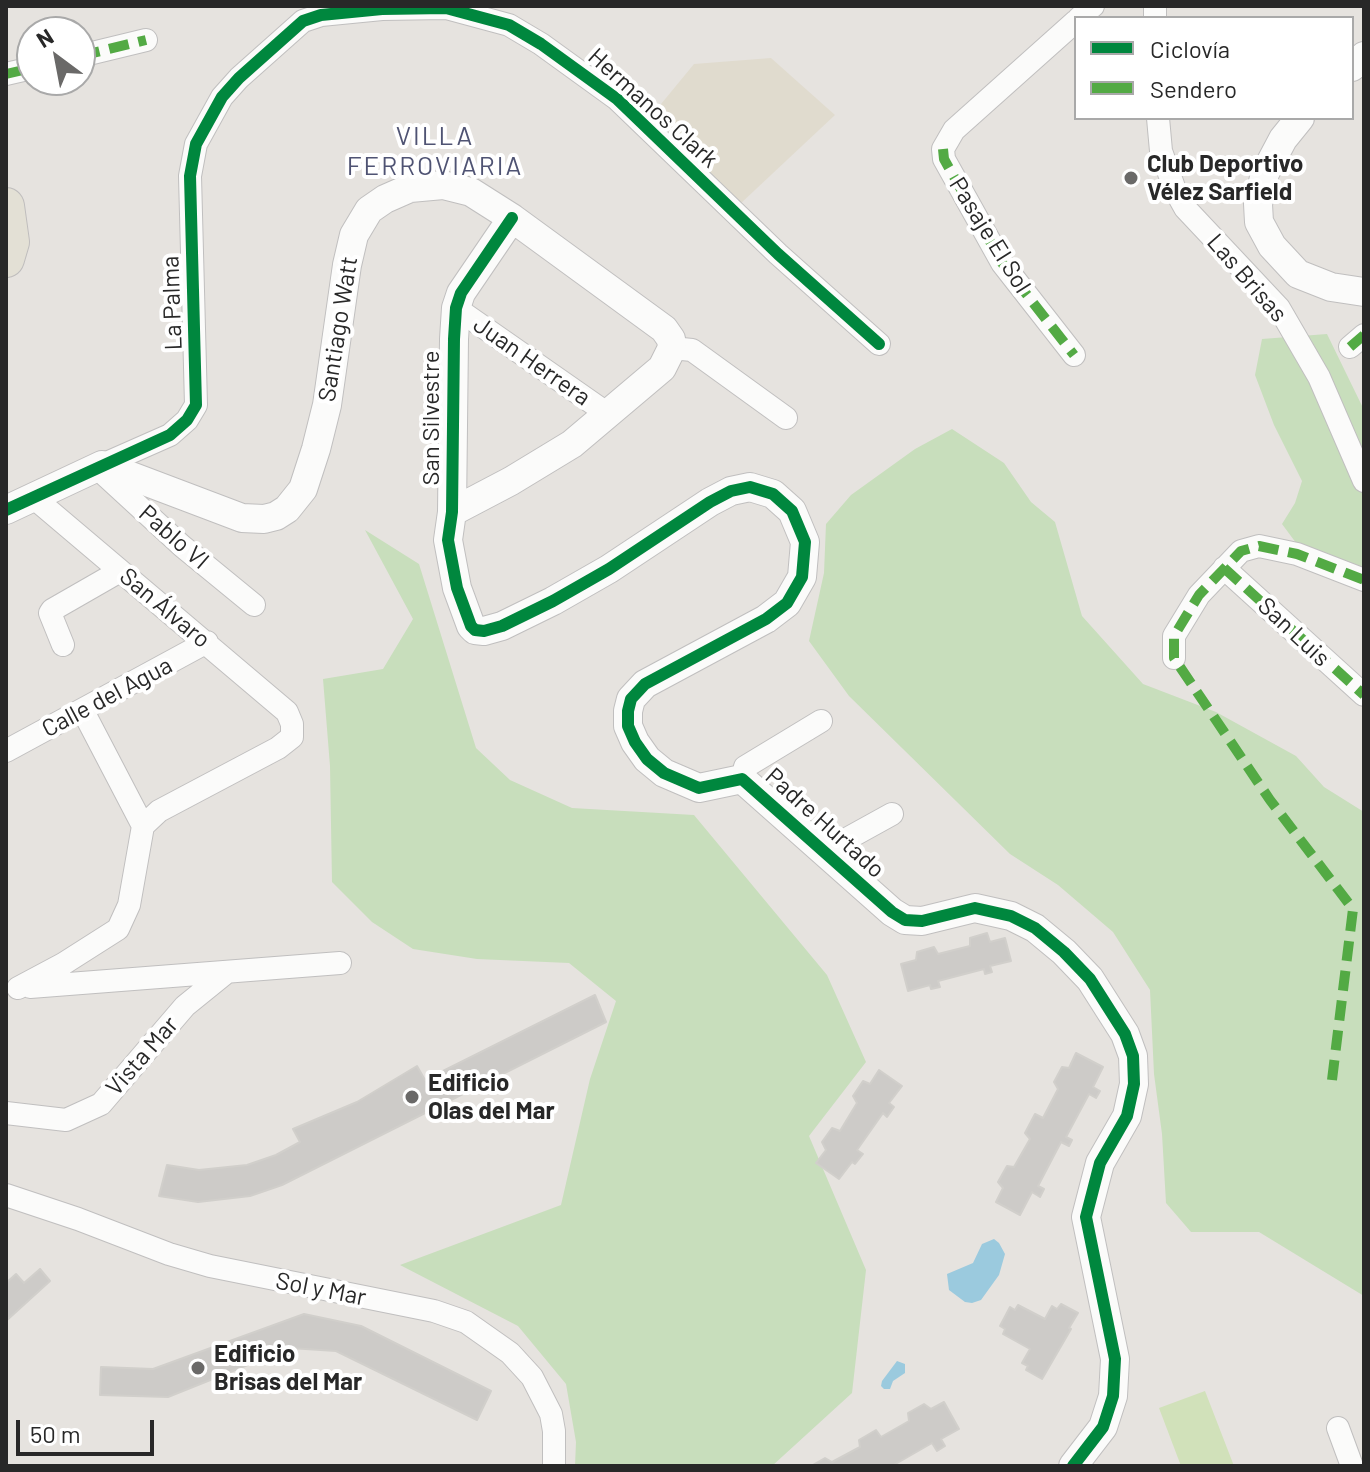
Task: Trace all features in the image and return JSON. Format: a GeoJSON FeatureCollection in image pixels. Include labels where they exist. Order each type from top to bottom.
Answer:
{"type":"FeatureCollection","features":[{"type":"Feature","properties":{"kind":"main road"},"geometry":{"type":"LineString","coordinates":[[6,206],[11,242],[6,259]]}},
{"type":"Feature","properties":{"kind":"street","name":"Hermanos Clark"},"geometry":{"type":"LineString","coordinates":[[300,14],[446,8],[509,25],[581,70],[617,99],[778,254],[879,344]]}},
{"type":"Feature","properties":{"kind":"street","name":"La Palma"},"geometry":{"type":"LineString","coordinates":[[6,510],[170,435],[187,420],[196,405],[190,176],[196,144],[222,97],[300,14]]}},
{"type":"Feature","properties":{"kind":"street","name":"Pasaje El Sol"},"geometry":{"type":"LineString","coordinates":[[1074,23],[954,130],[943,149],[944,159],[1002,263],[1074,355]]}},
{"type":"Feature","properties":{"kind":"street"},"geometry":{"type":"LineString","coordinates":[[96,52],[146,40]]}},
{"type":"Feature","properties":{"kind":"street","name":"Las Brisas"},"geometry":{"type":"LineString","coordinates":[[1158,120],[1161,151],[1180,199],[1210,236],[1279,308],[1319,377],[1364,481]]}},
{"type":"Feature","properties":{"kind":"street"},"geometry":{"type":"LineString","coordinates":[[1298,120],[1283,139],[1265,173],[1258,204],[1259,222],[1272,246],[1298,274],[1331,287],[1364,292]]}},
{"type":"Feature","properties":{"kind":"street","name":"Santiago Watt"},"geometry":{"type":"LineString","coordinates":[[99,466],[242,518],[264,519],[287,509],[303,489],[327,405],[354,235],[369,210],[410,188],[443,185],[471,192],[512,218],[664,329],[671,339],[672,348]]}},
{"type":"Feature","properties":{"kind":"street","name":"San Silvestre"},"geometry":{"type":"LineString","coordinates":[[475,630],[464,612],[448,540],[452,512],[456,308],[461,293],[512,218]]}},
{"type":"Feature","properties":{"kind":"street","name":"Juan Herrera"},"geometry":{"type":"LineString","coordinates":[[456,308],[608,414]]}},
{"type":"Feature","properties":{"kind":"street"},"geometry":{"type":"LineString","coordinates":[[452,512],[572,444],[662,368],[672,348],[692,350],[786,418]]}},
{"type":"Feature","properties":{"kind":"street","name":"Pablo VI"},"geometry":{"type":"LineString","coordinates":[[99,466],[182,546],[254,605]]}},
{"type":"Feature","properties":{"kind":"street","name":"Padre Hurtado"},"geometry":{"type":"LineString","coordinates":[[475,630],[502,626],[553,601],[731,491],[750,487],[773,494],[792,511],[805,542],[802,577],[787,603],[766,619],[645,684],[631,699],[628,726],[647,759],[664,773],[699,788],[742,779],[892,912],[905,920],[922,921],[975,908],[1011,916],[1035,928],[1090,979],[1125,1034],[1133,1056],[1134,1084],[1127,1116],[1100,1163],[1086,1217],[1115,1359],[1113,1396],[1103,1427],[1073,1466]]}},
{"type":"Feature","properties":{"kind":"street","name":"San Álvaro"},"geometry":{"type":"LineString","coordinates":[[33,497],[287,712],[292,724],[292,737],[278,748],[159,811],[143,826]]}},
{"type":"Feature","properties":{"kind":"street"},"geometry":{"type":"LineString","coordinates":[[1174,658],[1174,636],[1199,595],[1241,551],[1259,546],[1297,554],[1364,580]]}},
{"type":"Feature","properties":{"kind":"street","name":"San Luis"},"geometry":{"type":"LineString","coordinates":[[1224,568],[1364,695]]}},
{"type":"Feature","properties":{"kind":"street"},"geometry":{"type":"LineString","coordinates":[[63,645],[50,613],[52,610],[120,571]]}},
{"type":"Feature","properties":{"kind":"street","name":"Calle del Agua"},"geometry":{"type":"LineString","coordinates":[[6,751],[207,642]]}},
{"type":"Feature","properties":{"kind":"street"},"geometry":{"type":"LineString","coordinates":[[12,991],[63,964],[118,929],[129,905],[143,826],[83,711]]}},
{"type":"Feature","properties":{"kind":"street"},"geometry":{"type":"LineString","coordinates":[[742,779],[745,767],[821,721]]}},
{"type":"Feature","properties":{"kind":"street"},"geometry":{"type":"LineString","coordinates":[[825,851],[892,814]]}},
{"type":"Feature","properties":{"kind":"street","name":"Vista Mar"},"geometry":{"type":"LineString","coordinates":[[12,991],[175,974],[340,963]]}},
{"type":"Feature","properties":{"kind":"street","name":"Vista Mar"},"geometry":{"type":"LineString","coordinates":[[6,1113],[66,1120],[101,1104],[185,1006],[227,972]]}},
{"type":"Feature","properties":{"kind":"street","name":"Vista Mar"},"geometry":{"type":"LineString","coordinates":[[175,974],[185,1006]]}},
{"type":"Feature","properties":{"kind":"street","name":"Sol y Mar"},"geometry":{"type":"LineString","coordinates":[[6,1195],[210,1266],[434,1311],[466,1322],[510,1353],[537,1386],[553,1422],[554,1466]]}},
{"type":"Feature","properties":{"kind":"street"},"geometry":{"type":"LineString","coordinates":[[1338,1428],[1352,1466]]}},
{"type":"Feature","properties":{"kind":"shaded area"},"geometry":{"type":"Polygon","coordinates":[[[771,58],[835,115],[739,205],[652,115],[694,64],[771,58]]]}},
{"type":"Feature","properties":{"kind":"green space"},"geometry":{"type":"Polygon","coordinates":[[[1327,334],[1364,410],[1364,570],[1305,555],[1282,524],[1295,503],[1302,481],[1274,425],[1255,375],[1262,339],[1327,334]]]}},
{"type":"Feature","properties":{"kind":"green space"},"geometry":{"type":"Polygon","coordinates":[[[952,429],[1004,463],[1031,502],[1055,522],[1082,616],[1143,684],[1216,712],[1296,756],[1324,787],[1364,812],[1364,1296],[1259,1232],[1191,1232],[1166,1203],[1150,990],[1113,932],[1058,885],[1010,854],[849,696],[809,641],[824,573],[826,524],[851,495],[915,449],[952,429]]]}},
{"type":"Feature","properties":{"kind":"green space"},"geometry":{"type":"Polygon","coordinates":[[[365,530],[419,564],[476,748],[510,780],[572,808],[694,815],[827,975],[866,1062],[809,1136],[866,1270],[852,1393],[772,1466],[575,1466],[576,1442],[566,1384],[518,1326],[400,1265],[561,1205],[590,1079],[616,1001],[569,963],[477,959],[413,949],[372,922],[332,882],[330,766],[323,679],[383,669],[413,619],[365,530]]]}},
{"type":"Feature","properties":{"kind":"green space"},"geometry":{"type":"Polygon","coordinates":[[[1205,1391],[1234,1466],[1181,1466],[1159,1408],[1205,1391]]]}},
{"type":"Feature","properties":{"kind":"water"},"geometry":{"type":"Polygon","coordinates":[[[994,1239],[1005,1254],[999,1275],[981,1300],[965,1302],[949,1290],[947,1274],[973,1263],[982,1244],[994,1239]]]}},
{"type":"Feature","properties":{"kind":"water"},"geometry":{"type":"Polygon","coordinates":[[[897,1361],[905,1364],[905,1373],[893,1381],[890,1389],[884,1389],[882,1381],[897,1361]]]}},
{"type":"Feature","properties":{"kind":"building"},"geometry":{"type":"Polygon","coordinates":[[[987,933],[990,942],[1005,938],[1011,961],[990,966],[992,972],[985,974],[984,969],[938,981],[940,987],[931,989],[930,985],[908,991],[901,964],[916,960],[917,952],[934,947],[938,954],[970,946],[970,938],[987,933]]]}},
{"type":"Feature","properties":{"kind":"building","name":"Edificio Olas del Mar"},"geometry":{"type":"Polygon","coordinates":[[[595,995],[606,1022],[282,1185],[250,1196],[198,1202],[159,1196],[167,1165],[199,1170],[247,1165],[276,1155],[300,1142],[293,1129],[357,1102],[417,1066],[425,1080],[595,995]]]}},
{"type":"Feature","properties":{"kind":"building"},"geometry":{"type":"Polygon","coordinates":[[[1076,1053],[1103,1067],[1093,1087],[1100,1091],[1096,1098],[1089,1094],[1066,1137],[1072,1140],[1069,1146],[1061,1142],[1038,1186],[1044,1189],[1040,1197],[1032,1192],[1020,1215],[996,1202],[1003,1188],[998,1182],[1007,1166],[1014,1167],[1030,1139],[1025,1133],[1035,1114],[1043,1118],[1058,1089],[1054,1082],[1062,1067],[1069,1068],[1076,1053]]]}},
{"type":"Feature","properties":{"kind":"building"},"geometry":{"type":"Polygon","coordinates":[[[879,1070],[902,1086],[889,1103],[894,1107],[887,1117],[883,1113],[857,1150],[863,1154],[839,1179],[816,1163],[826,1150],[822,1142],[832,1128],[840,1131],[857,1103],[853,1096],[863,1081],[870,1084],[879,1070]]]}},
{"type":"Feature","properties":{"kind":"building"},"geometry":{"type":"Polygon","coordinates":[[[40,1269],[50,1281],[6,1321],[6,1283],[16,1274],[24,1283],[40,1269]]]}},
{"type":"Feature","properties":{"kind":"building"},"geometry":{"type":"Polygon","coordinates":[[[1061,1304],[1078,1313],[1042,1379],[1026,1370],[1028,1366],[1022,1363],[1030,1349],[1003,1334],[1005,1329],[1000,1326],[1010,1307],[1015,1310],[1018,1305],[1045,1319],[1052,1306],[1057,1309],[1061,1304]]]}},
{"type":"Feature","properties":{"kind":"building","name":"Edificio Brisas del Mar"},"geometry":{"type":"Polygon","coordinates":[[[304,1314],[361,1326],[491,1391],[477,1420],[336,1351],[290,1348],[168,1397],[100,1395],[101,1367],[153,1369],[304,1314]]]}},
{"type":"Feature","properties":{"kind":"building"},"geometry":{"type":"Polygon","coordinates":[[[944,1402],[959,1429],[941,1439],[945,1446],[937,1451],[932,1443],[892,1466],[811,1466],[825,1458],[832,1462],[860,1447],[859,1440],[876,1430],[881,1437],[909,1421],[908,1413],[924,1404],[931,1409],[944,1402]]]}},
{"type":"Feature","properties":{"kind":"marked path"},"geometry":{"type":"LineString","coordinates":[[96,52],[146,40]]}},
{"type":"Feature","properties":{"kind":"marked path"},"geometry":{"type":"LineString","coordinates":[[6,74],[16,72]]}},
{"type":"Feature","properties":{"kind":"marked path"},"geometry":{"type":"LineString","coordinates":[[943,149],[944,159],[1002,263],[1074,355]]}},
{"type":"Feature","properties":{"kind":"marked path"},"geometry":{"type":"LineString","coordinates":[[1350,347],[1364,335]]}},
{"type":"Feature","properties":{"kind":"marked path"},"geometry":{"type":"LineString","coordinates":[[1332,1080],[1353,909],[1270,800],[1174,658],[1174,636],[1199,595],[1241,551],[1259,546],[1297,554],[1364,580]]}},
{"type":"Feature","properties":{"kind":"marked path"},"geometry":{"type":"LineString","coordinates":[[1224,568],[1364,695]]}},
{"type":"Feature","properties":{"kind":"cycle path"},"geometry":{"type":"LineString","coordinates":[[6,510],[170,435],[187,420],[196,405],[190,176],[196,144],[222,97],[239,78],[303,21],[321,15],[382,9],[446,8],[509,25],[541,44],[617,99],[778,254],[879,344]]}},
{"type":"Feature","properties":{"kind":"cycle path"},"geometry":{"type":"LineString","coordinates":[[512,218],[461,293],[456,308],[452,512],[448,540],[457,588],[471,626],[484,631],[502,626],[553,601],[731,491],[750,487],[773,494],[792,511],[805,542],[802,577],[787,603],[766,619],[645,684],[631,699],[628,711],[628,726],[635,742],[647,759],[664,773],[699,788],[742,779],[892,912],[905,920],[922,921],[975,908],[1011,916],[1035,928],[1090,979],[1125,1034],[1133,1056],[1134,1084],[1127,1116],[1100,1163],[1086,1217],[1115,1359],[1113,1396],[1103,1427],[1073,1466]]}},
{"type":"Feature","properties":{"kind":"place","name":"Club Deportivo Vélez Sarfield"},"geometry":{"type":"Point","coordinates":[1131,178]}},
{"type":"Feature","properties":{"kind":"place","name":"Edificio Olas del Mar"},"geometry":{"type":"Point","coordinates":[412,1097]}},
{"type":"Feature","properties":{"kind":"place","name":"Edificio Brisas del Mar"},"geometry":{"type":"Point","coordinates":[198,1368]}},
{"type":"Feature","properties":{"kind":"district","name":"VILLA FERROVIARIA"},"geometry":{"type":"Point","coordinates":[435,151]}}]}
